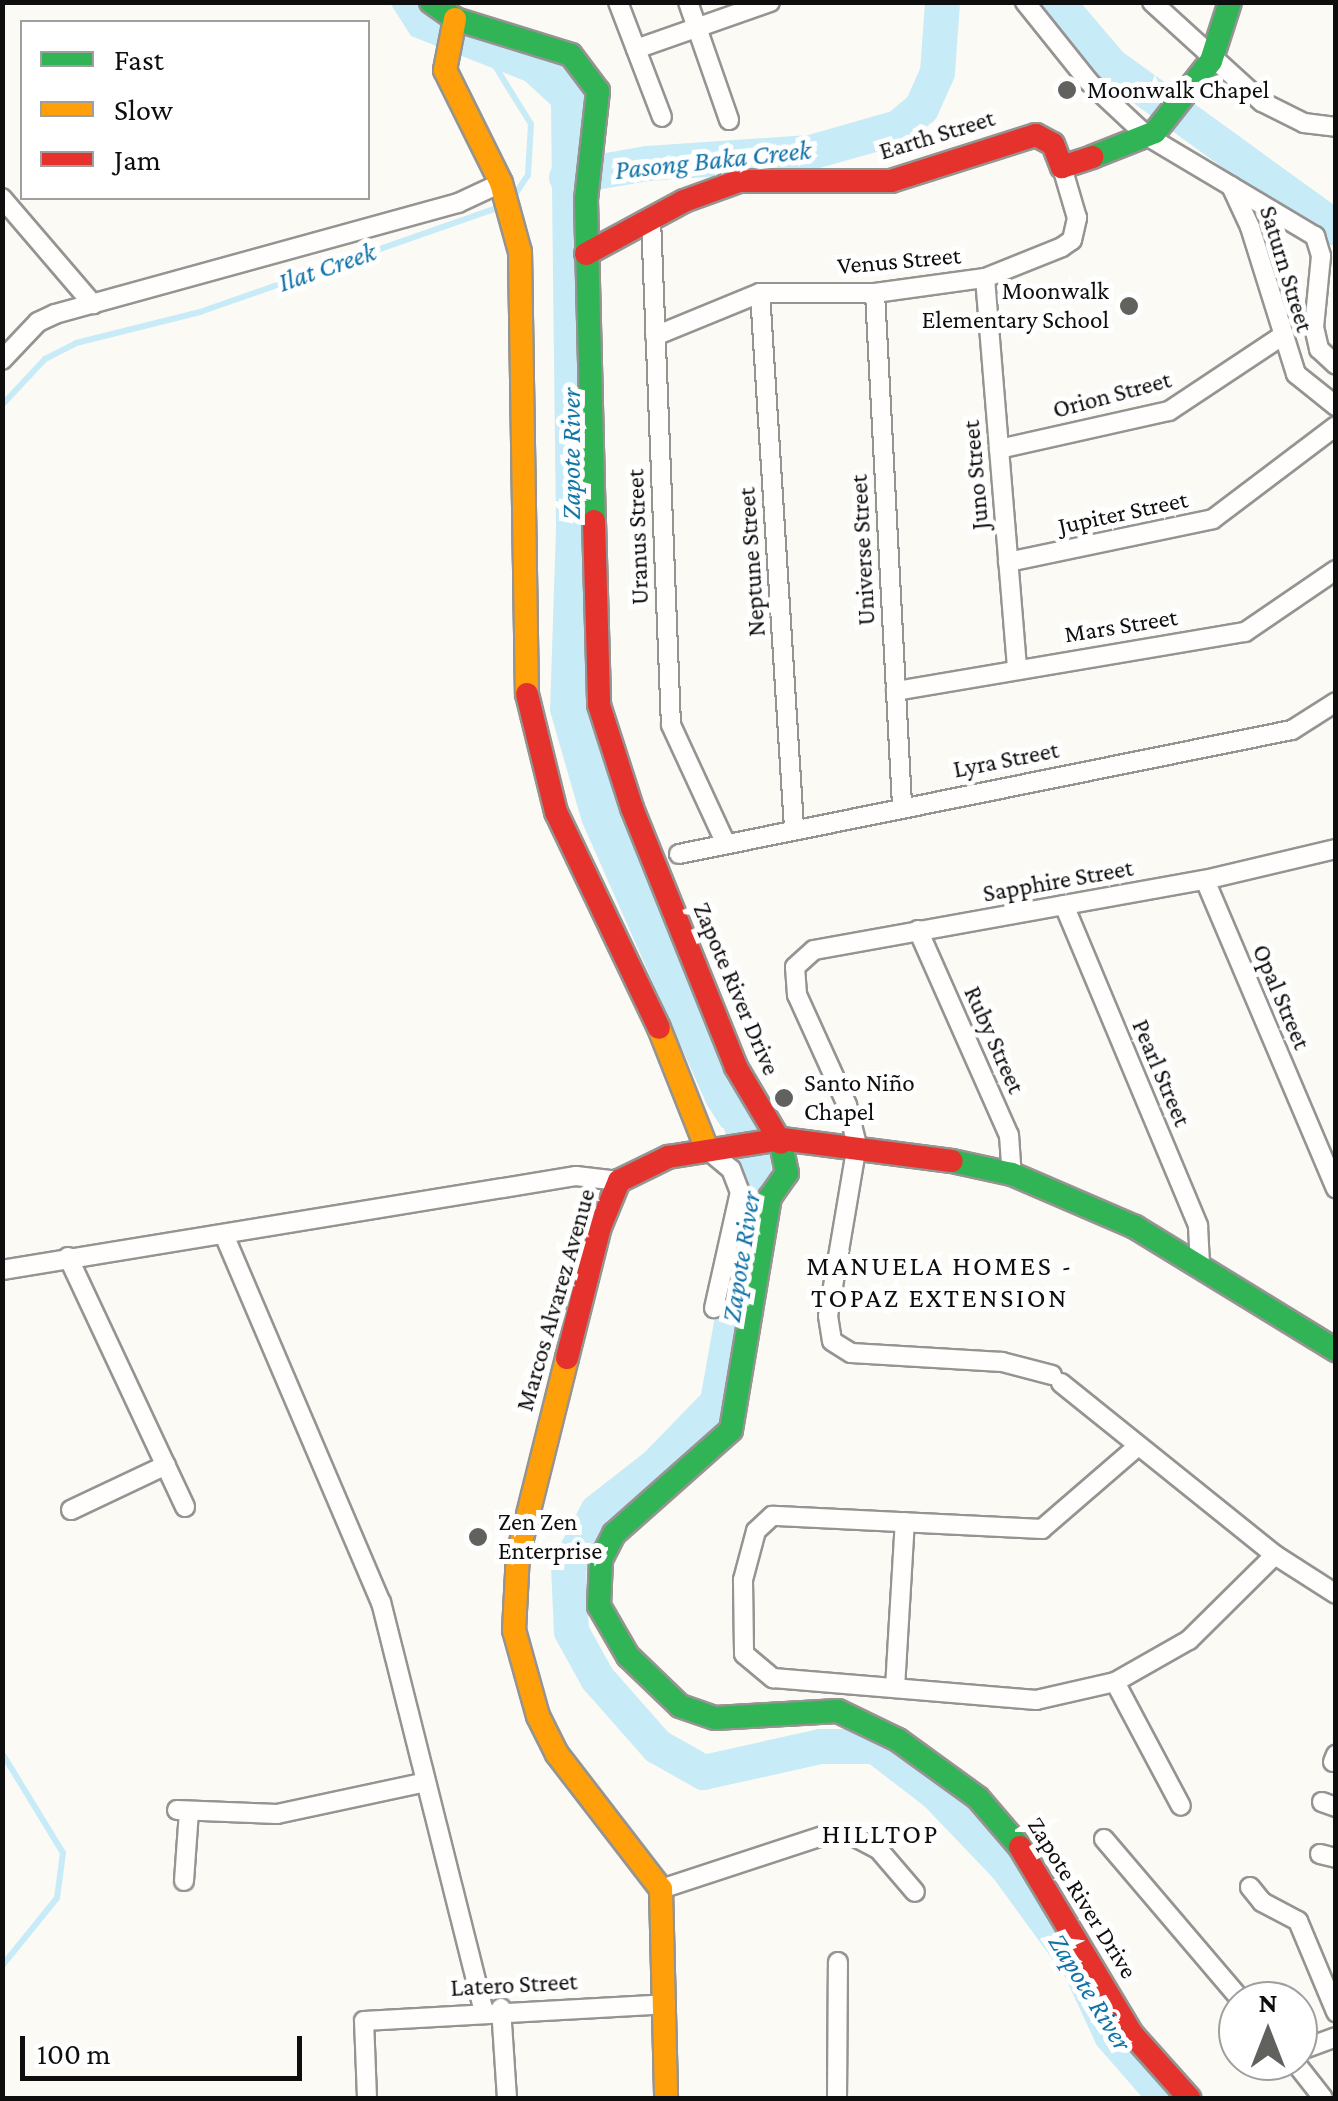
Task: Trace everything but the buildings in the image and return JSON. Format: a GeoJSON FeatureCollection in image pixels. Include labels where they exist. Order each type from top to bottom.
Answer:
{"type":"FeatureCollection","features":[{"type":"Feature","properties":{"kind":"main road","name":"Zapote River Drive"},"geometry":{"type":"LineString","coordinates":[[431,2],[455,21],[580,61],[598,91],[586,178],[586,254],[599,705],[632,808],[736,1067],[788,1164],[770,1197],[731,1430],[614,1534],[601,1560],[600,1606],[628,1656],[680,1706],[715,1718],[838,1710],[898,1740],[978,1798],[1028,1856],[1138,2043],[1189,2098]]}},
{"type":"Feature","properties":{"kind":"main road"},"geometry":{"type":"LineString","coordinates":[[1062,167],[1154,131],[1212,61],[1230,2]]}},
{"type":"Feature","properties":{"kind":"main road"},"geometry":{"type":"LineString","coordinates":[[455,21],[445,56],[452,87],[503,187],[515,220],[528,466],[522,657],[533,739],[556,812],[655,1017],[707,1149]]}},
{"type":"Feature","properties":{"kind":"main road","name":"Earth Street"},"geometry":{"type":"LineString","coordinates":[[586,254],[651,218],[739,181],[890,180],[1027,136],[1046,138],[1062,167]]}},
{"type":"Feature","properties":{"kind":"main road","name":"Marcos Alvarez Avenue"},"geometry":{"type":"LineString","coordinates":[[666,2098],[661,1890],[642,1856],[557,1754],[538,1716],[514,1630],[518,1554],[600,1226],[619,1181],[668,1156],[773,1140],[857,1145],[1012,1174],[1080,1199],[1200,1264],[1336,1350]]}},
{"type":"Feature","properties":{"kind":"street"},"geometry":{"type":"LineString","coordinates":[[618,2],[662,117]]}},
{"type":"Feature","properties":{"kind":"street"},"geometry":{"type":"LineString","coordinates":[[688,2],[729,120]]}},
{"type":"Feature","properties":{"kind":"street"},"geometry":{"type":"LineString","coordinates":[[636,48],[770,2]]}},
{"type":"Feature","properties":{"kind":"street"},"geometry":{"type":"LineString","coordinates":[[1024,2],[1089,82],[1230,185],[1316,236],[1321,256],[1314,328],[1319,349],[1336,365]]}},
{"type":"Feature","properties":{"kind":"street"},"geometry":{"type":"LineString","coordinates":[[1152,2],[1212,61],[1262,102],[1304,123],[1336,127]]}},
{"type":"Feature","properties":{"kind":"street","name":"Venus Street"},"geometry":{"type":"LineString","coordinates":[[656,336],[760,293],[875,293],[985,278],[1072,240],[1076,218],[1062,167]]}},
{"type":"Feature","properties":{"kind":"street","name":"Saturn Street"},"geometry":{"type":"LineString","coordinates":[[1230,185],[1250,227],[1279,338],[1309,390],[1336,406]]}},
{"type":"Feature","properties":{"kind":"street"},"geometry":{"type":"LineString","coordinates":[[2,360],[38,322],[503,187]]}},
{"type":"Feature","properties":{"kind":"street"},"geometry":{"type":"LineString","coordinates":[[2,198],[93,304]]}},
{"type":"Feature","properties":{"kind":"street","name":"Uranus Street"},"geometry":{"type":"LineString","coordinates":[[651,218],[671,725],[725,842]]}},
{"type":"Feature","properties":{"kind":"street","name":"Juno Street"},"geometry":{"type":"LineString","coordinates":[[985,278],[1017,668]]}},
{"type":"Feature","properties":{"kind":"street","name":"Neptune Street"},"geometry":{"type":"LineString","coordinates":[[760,293],[794,828]]}},
{"type":"Feature","properties":{"kind":"street","name":"Universe Street"},"geometry":{"type":"LineString","coordinates":[[875,293],[902,805]]}},
{"type":"Feature","properties":{"kind":"street","name":"Orion Street"},"geometry":{"type":"LineString","coordinates":[[1000,449],[1169,411],[1279,338]]}},
{"type":"Feature","properties":{"kind":"street","name":"Jupiter Street"},"geometry":{"type":"LineString","coordinates":[[1008,562],[1213,519],[1336,426]]}},
{"type":"Feature","properties":{"kind":"street","name":"Mars Street"},"geometry":{"type":"LineString","coordinates":[[896,691],[1245,632],[1336,570]]}},
{"type":"Feature","properties":{"kind":"street","name":"Lyra Street"},"geometry":{"type":"LineString","coordinates":[[679,854],[902,805],[1292,730],[1336,702]]}},
{"type":"Feature","properties":{"kind":"street","name":"Sapphire Street"},"geometry":{"type":"LineString","coordinates":[[857,1145],[847,1105],[797,995],[794,967],[814,950],[1205,880],[1336,849]]}},
{"type":"Feature","properties":{"kind":"street","name":"Opal Street"},"geometry":{"type":"LineString","coordinates":[[1205,880],[1336,1188]]}},
{"type":"Feature","properties":{"kind":"street","name":"Pearl Street"},"geometry":{"type":"LineString","coordinates":[[1064,905],[1198,1226],[1200,1264]]}},
{"type":"Feature","properties":{"kind":"street","name":"Ruby Street"},"geometry":{"type":"LineString","coordinates":[[918,930],[1009,1135],[1012,1174]]}},
{"type":"Feature","properties":{"kind":"street"},"geometry":{"type":"LineString","coordinates":[[857,1145],[828,1316],[832,1341],[850,1354],[1002,1362],[1056,1379],[1276,1555],[1336,1594]]}},
{"type":"Feature","properties":{"kind":"street"},"geometry":{"type":"LineString","coordinates":[[707,1149],[731,1170],[740,1192],[714,1308]]}},
{"type":"Feature","properties":{"kind":"street"},"geometry":{"type":"LineString","coordinates":[[2,1270],[68,1257],[225,1237],[576,1176],[619,1181]]}},
{"type":"Feature","properties":{"kind":"street"},"geometry":{"type":"LineString","coordinates":[[225,1237],[361,1547],[381,1602],[422,1783],[492,2009],[506,2098]]}},
{"type":"Feature","properties":{"kind":"street"},"geometry":{"type":"LineString","coordinates":[[68,1257],[185,1507]]}},
{"type":"Feature","properties":{"kind":"street"},"geometry":{"type":"LineString","coordinates":[[1138,1446],[1042,1530],[772,1516],[756,1531],[743,1580],[744,1654],[760,1672],[1036,1700],[1115,1682],[1190,1640],[1276,1555]]}},
{"type":"Feature","properties":{"kind":"street"},"geometry":{"type":"LineString","coordinates":[[71,1510],[166,1466]]}},
{"type":"Feature","properties":{"kind":"street"},"geometry":{"type":"LineString","coordinates":[[895,1688],[905,1522]]}},
{"type":"Feature","properties":{"kind":"street"},"geometry":{"type":"LineString","coordinates":[[1115,1682],[1181,1806]]}},
{"type":"Feature","properties":{"kind":"street"},"geometry":{"type":"LineString","coordinates":[[184,1880],[183,1811],[277,1814],[422,1783]]}},
{"type":"Feature","properties":{"kind":"street"},"geometry":{"type":"LineString","coordinates":[[661,1890],[824,1835],[855,1837],[879,1850],[916,1892]]}},
{"type":"Feature","properties":{"kind":"street"},"geometry":{"type":"LineString","coordinates":[[1104,1839],[1225,1981]]}},
{"type":"Feature","properties":{"kind":"street"},"geometry":{"type":"LineString","coordinates":[[1250,1886],[1262,1902],[1298,1922],[1336,2012]]}},
{"type":"Feature","properties":{"kind":"street"},"geometry":{"type":"LineString","coordinates":[[837,2098],[838,1962]]}},
{"type":"Feature","properties":{"kind":"street","name":"Latero Street"},"geometry":{"type":"LineString","coordinates":[[367,2098],[364,2021],[492,2009],[666,2004]]}},
{"type":"Feature","properties":{"kind":"water"},"geometry":{"type":"Polygon","coordinates":[[[390,3],[429,3],[555,55],[591,83],[585,688],[755,1125],[722,1128],[707,1105],[582,822],[550,711],[556,528],[551,105],[525,81],[411,36],[390,3]]]}},
{"type":"Feature","properties":{"kind":"waterway","name":"Pasong Baka Creek"},"geometry":{"type":"LineString","coordinates":[[566,177],[647,163],[810,152],[898,127],[921,108],[937,72],[942,2]]}},
{"type":"Feature","properties":{"kind":"waterway","name":"Pasong Baka Creek"},"geometry":{"type":"LineString","coordinates":[[1057,2],[1111,65],[1336,228]]}},
{"type":"Feature","properties":{"kind":"waterway","name":"Ilat Creek"},"geometry":{"type":"LineString","coordinates":[[495,66],[531,124],[528,175],[514,196]]}},
{"type":"Feature","properties":{"kind":"waterway","name":"Ilat Creek"},"geometry":{"type":"LineString","coordinates":[[2,405],[45,359],[76,343],[200,312],[500,207]]}},
{"type":"Feature","properties":{"kind":"waterway","name":"Zapote River"},"geometry":{"type":"LineString","coordinates":[[737,1115],[752,1154],[755,1188],[717,1402],[657,1464],[597,1511],[568,1566],[571,1631],[597,1678],[657,1746],[703,1772],[820,1746],[875,1746],[935,1792],[1006,1866],[1079,1966],[1111,2035],[1166,2098]]}},
{"type":"Feature","properties":{"kind":"waterway","name":"Ilat Creek"},"geometry":{"type":"LineString","coordinates":[[2,1753],[63,1853],[57,1898],[2,1966]]}},
{"type":"Feature","properties":{"kind":"traffic: fast"},"geometry":{"type":"LineString","coordinates":[[431,2],[455,19],[571,55],[598,91],[586,200],[594,521]]}},
{"type":"Feature","properties":{"kind":"traffic: fast"},"geometry":{"type":"LineString","coordinates":[[1092,157],[1155,132],[1211,61],[1230,2]]}},
{"type":"Feature","properties":{"kind":"traffic: fast"},"geometry":{"type":"LineString","coordinates":[[781,1143],[787,1173],[770,1197],[731,1430],[614,1534],[601,1560],[599,1606],[628,1656],[680,1706],[715,1718],[838,1711],[898,1740],[978,1798],[1020,1847]]}},
{"type":"Feature","properties":{"kind":"traffic: fast"},"geometry":{"type":"LineString","coordinates":[[952,1161],[1012,1174],[1135,1227],[1336,1350]]}},
{"type":"Feature","properties":{"kind":"traffic: slow"},"geometry":{"type":"LineString","coordinates":[[455,19],[445,70],[501,183],[520,252],[527,694]]}},
{"type":"Feature","properties":{"kind":"traffic: slow"},"geometry":{"type":"LineString","coordinates":[[659,1028],[707,1149]]}},
{"type":"Feature","properties":{"kind":"traffic: slow"},"geometry":{"type":"LineString","coordinates":[[567,1358],[518,1554],[514,1630],[538,1716],[557,1754],[661,1889],[666,2098]]}},
{"type":"Feature","properties":{"kind":"traffic: jam"},"geometry":{"type":"LineString","coordinates":[[586,254],[684,201],[739,181],[891,181],[1036,135],[1053,144],[1062,167],[1092,157]]}},
{"type":"Feature","properties":{"kind":"traffic: jam"},"geometry":{"type":"LineString","coordinates":[[594,521],[599,705],[632,808],[736,1067],[781,1143]]}},
{"type":"Feature","properties":{"kind":"traffic: jam"},"geometry":{"type":"LineString","coordinates":[[527,694],[556,812],[659,1028]]}},
{"type":"Feature","properties":{"kind":"traffic: jam"},"geometry":{"type":"LineString","coordinates":[[567,1358],[600,1227],[619,1181],[668,1157],[782,1139],[952,1161]]}},
{"type":"Feature","properties":{"kind":"traffic: jam"},"geometry":{"type":"LineString","coordinates":[[1020,1847],[1132,2034],[1189,2098]]}},
{"type":"Feature","properties":{"kind":"place","name":"Moonwalk Chapel"},"geometry":{"type":"Point","coordinates":[1067,90]}},
{"type":"Feature","properties":{"kind":"place","name":"Moonwalk Elementary School"},"geometry":{"type":"Point","coordinates":[1129,306]}},
{"type":"Feature","properties":{"kind":"place","name":"Santo Niño Chapel"},"geometry":{"type":"Point","coordinates":[784,1098]}},
{"type":"Feature","properties":{"kind":"place","name":"Zen Zen Enterprise"},"geometry":{"type":"Point","coordinates":[478,1537]}},
{"type":"Feature","properties":{"kind":"district","name":"MANUELA HOMES - TOPAZ EXTENSION"},"geometry":{"type":"Point","coordinates":[940,1282]}},
{"type":"Feature","properties":{"kind":"district","name":"HILLTOP"},"geometry":{"type":"Point","coordinates":[881,1834]}}]}
